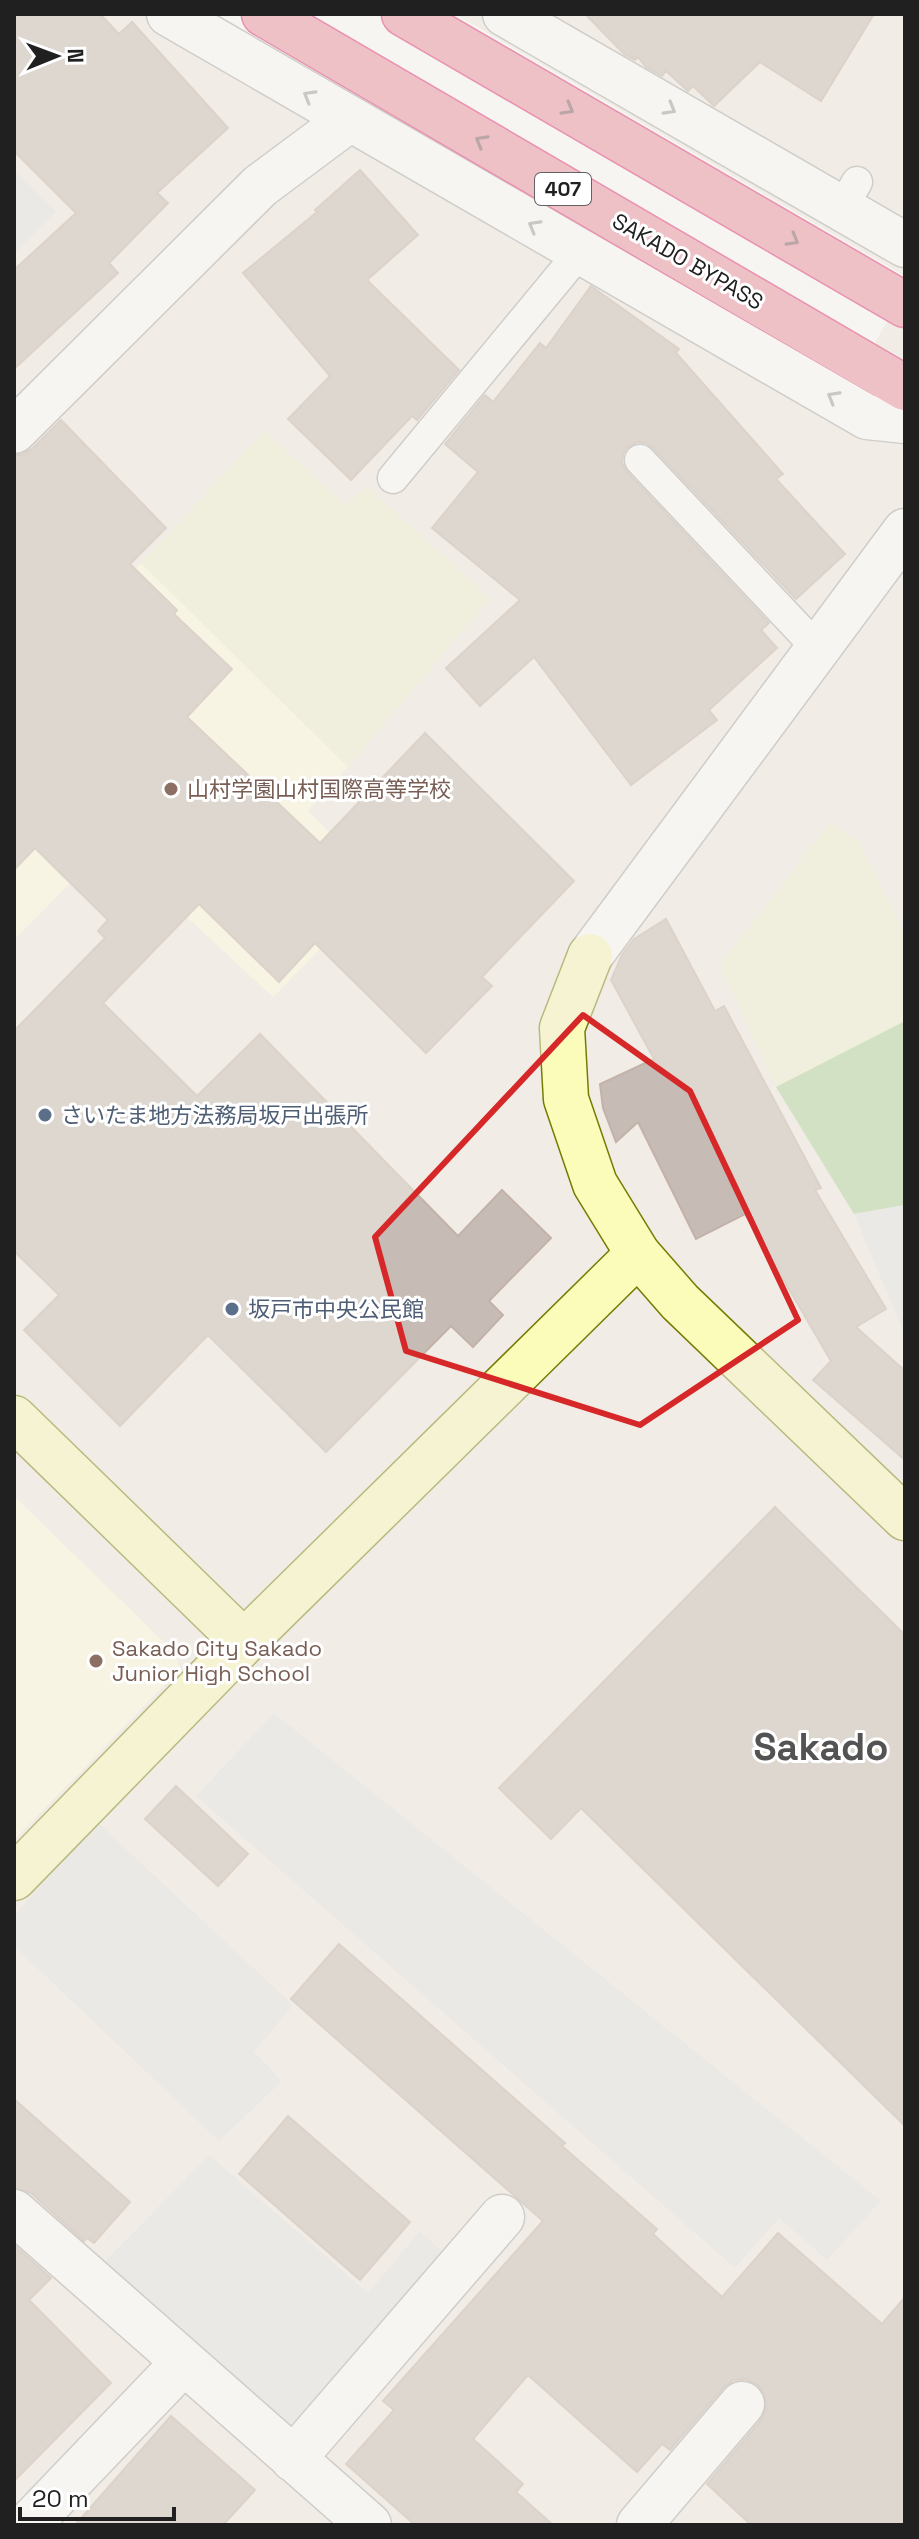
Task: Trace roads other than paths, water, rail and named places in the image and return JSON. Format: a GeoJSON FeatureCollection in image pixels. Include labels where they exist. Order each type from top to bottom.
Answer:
{"type":"FeatureCollection","features":[{"type":"Feature","properties":{"kind":"highway","name":"SAKADO BYPASS"},"geometry":{"type":"LineString","coordinates":[[264,14],[905,388]]}},
{"type":"Feature","properties":{"kind":"highway"},"geometry":{"type":"LineString","coordinates":[[404,14],[902,303]]}},
{"type":"Feature","properties":{"kind":"street"},"geometry":{"type":"LineString","coordinates":[[169,14],[867,417],[905,421]]}},
{"type":"Feature","properties":{"kind":"street"},"geometry":{"type":"LineString","coordinates":[[522,17],[850,195],[905,245]]}},
{"type":"Feature","properties":{"kind":"street"},"geometry":{"type":"LineString","coordinates":[[14,431],[260,186],[350,119]]}},
{"type":"Feature","properties":{"kind":"street"},"geometry":{"type":"LineString","coordinates":[[905,531],[590,956],[562,1028],[566,1099],[595,1184],[638,1254],[680,1302],[905,1518]]}},
{"type":"Feature","properties":{"kind":"street"},"geometry":{"type":"LineString","coordinates":[[14,1878],[244,1642],[638,1254]]}},
{"type":"Feature","properties":{"kind":"street"},"geometry":{"type":"LineString","coordinates":[[14,1418],[244,1642]]}},
{"type":"Feature","properties":{"kind":"street"},"geometry":{"type":"LineString","coordinates":[[14,2212],[369,2525]]}},
{"type":"Feature","properties":{"kind":"street"},"geometry":{"type":"LineString","coordinates":[[293,2459],[502,2217]]}},
{"type":"Feature","properties":{"kind":"street"},"geometry":{"type":"LineString","coordinates":[[28,2525],[183,2363]]}},
{"type":"Feature","properties":{"kind":"street"},"geometry":{"type":"LineString","coordinates":[[639,2525],[742,2404]]}},
{"type":"Feature","properties":{"kind":"lane"},"geometry":{"type":"LineString","coordinates":[[393,478],[580,252]]}},
{"type":"Feature","properties":{"kind":"lane"},"geometry":{"type":"LineString","coordinates":[[640,460],[818,649]]}},
{"type":"Feature","properties":{"kind":"place","name":"山村学園山村国際高等学校"},"geometry":{"type":"Point","coordinates":[171,789]}},
{"type":"Feature","properties":{"kind":"place","name":"さいたま地方法務局坂戸出張所"},"geometry":{"type":"Point","coordinates":[45,1115]}},
{"type":"Feature","properties":{"kind":"place","name":"坂戸市中央公民館"},"geometry":{"type":"Point","coordinates":[232,1309]}},
{"type":"Feature","properties":{"kind":"place","name":"Sakado City Sakado Junior High School"},"geometry":{"type":"Point","coordinates":[96,1661]}},
{"type":"Feature","properties":{"kind":"district","name":"Sakado"},"geometry":{"type":"Point","coordinates":[821,1747]}}]}
